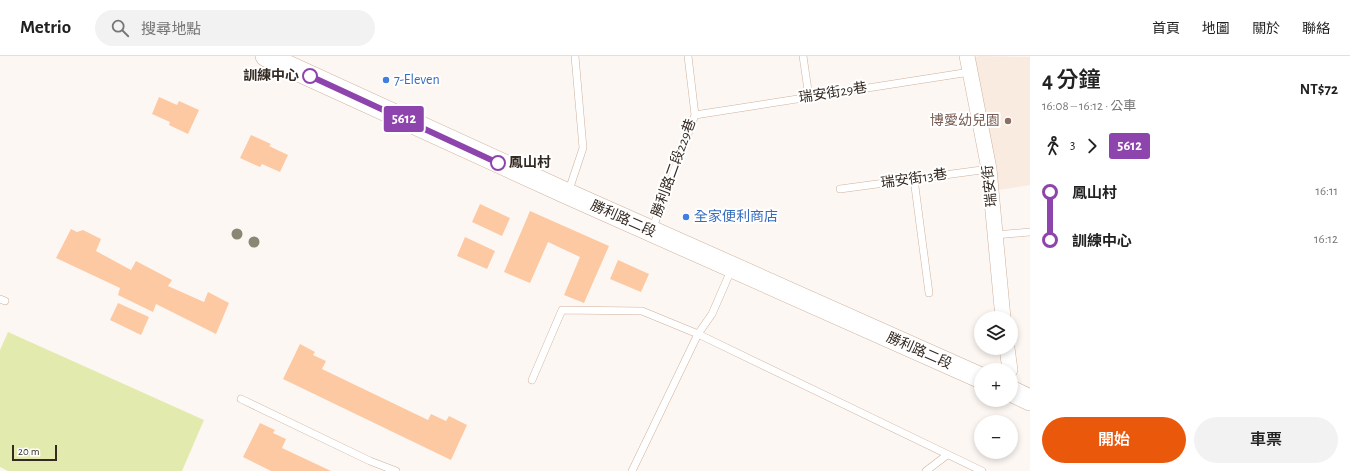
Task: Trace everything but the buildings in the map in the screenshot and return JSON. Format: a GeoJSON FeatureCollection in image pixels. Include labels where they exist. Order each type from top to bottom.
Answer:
{"type":"FeatureCollection","features":[{"type":"Feature","properties":{"kind":"main road","name":"勝利路二段"},"geometry":{"type":"LineString","coordinates":[[266,56],[651,232],[974,375]]}},
{"type":"Feature","properties":{"kind":"street","name":"瑞安街"},"geometry":{"type":"LineString","coordinates":[[967,56],[989,169],[1002,311]]}},
{"type":"Feature","properties":{"kind":"lane"},"geometry":{"type":"LineString","coordinates":[[568,194],[583,148],[575,56]]}},
{"type":"Feature","properties":{"kind":"lane","name":"勝利路二段229巷"},"geometry":{"type":"LineString","coordinates":[[651,232],[695,115],[688,56]]}},
{"type":"Feature","properties":{"kind":"lane"},"geometry":{"type":"LineString","coordinates":[[804,56],[809,97]]}},
{"type":"Feature","properties":{"kind":"lane","name":"瑞安街29巷"},"geometry":{"type":"LineString","coordinates":[[695,115],[970,72]]}},
{"type":"Feature","properties":{"kind":"lane","name":"瑞安街13巷"},"geometry":{"type":"LineString","coordinates":[[840,189],[989,169]]}},
{"type":"Feature","properties":{"kind":"lane"},"geometry":{"type":"LineString","coordinates":[[914,179],[929,293]]}},
{"type":"Feature","properties":{"kind":"lane"},"geometry":{"type":"LineString","coordinates":[[995,235],[1030,232]]}},
{"type":"Feature","properties":{"kind":"lane"},"geometry":{"type":"LineString","coordinates":[[632,471],[698,334],[712,314],[732,268]]}},
{"type":"Feature","properties":{"kind":"lane"},"geometry":{"type":"LineString","coordinates":[[532,380],[562,310],[642,311],[698,334],[982,471]]}},
{"type":"Feature","properties":{"kind":"lane"},"geometry":{"type":"LineString","coordinates":[[242,399],[370,461],[396,471]]}},
{"type":"Feature","properties":{"kind":"lane"},"geometry":{"type":"LineString","coordinates":[[926,471],[947,455]]}},
{"type":"Feature","properties":{"kind":"shaded area","name":"博愛幼兒園"},"geometry":{"type":"Polygon","coordinates":[[[975,57],[1030,57],[1030,185],[998,190],[975,57]]]}},
{"type":"Feature","properties":{"kind":"green space"},"geometry":{"type":"Polygon","coordinates":[[[8,332],[204,420],[182,471],[8,471],[0,467],[0,350],[8,332]]]}},
{"type":"Feature","properties":{"kind":"bus line","name":"5612"},"geometry":{"type":"LineString","coordinates":[[310,76],[498,163]]}},
{"type":"Feature","properties":{"kind":"place","name":"訓練中心"},"geometry":{"type":"Point","coordinates":[310,76]}},
{"type":"Feature","properties":{"kind":"place","name":"7-Eleven"},"geometry":{"type":"Point","coordinates":[386,80]}},
{"type":"Feature","properties":{"kind":"place","name":"博愛幼兒園"},"geometry":{"type":"Point","coordinates":[1008,121]}},
{"type":"Feature","properties":{"kind":"place","name":"鳳山村"},"geometry":{"type":"Point","coordinates":[498,163]}},
{"type":"Feature","properties":{"kind":"place","name":"全家便利商店"},"geometry":{"type":"Point","coordinates":[686,217]}}]}
